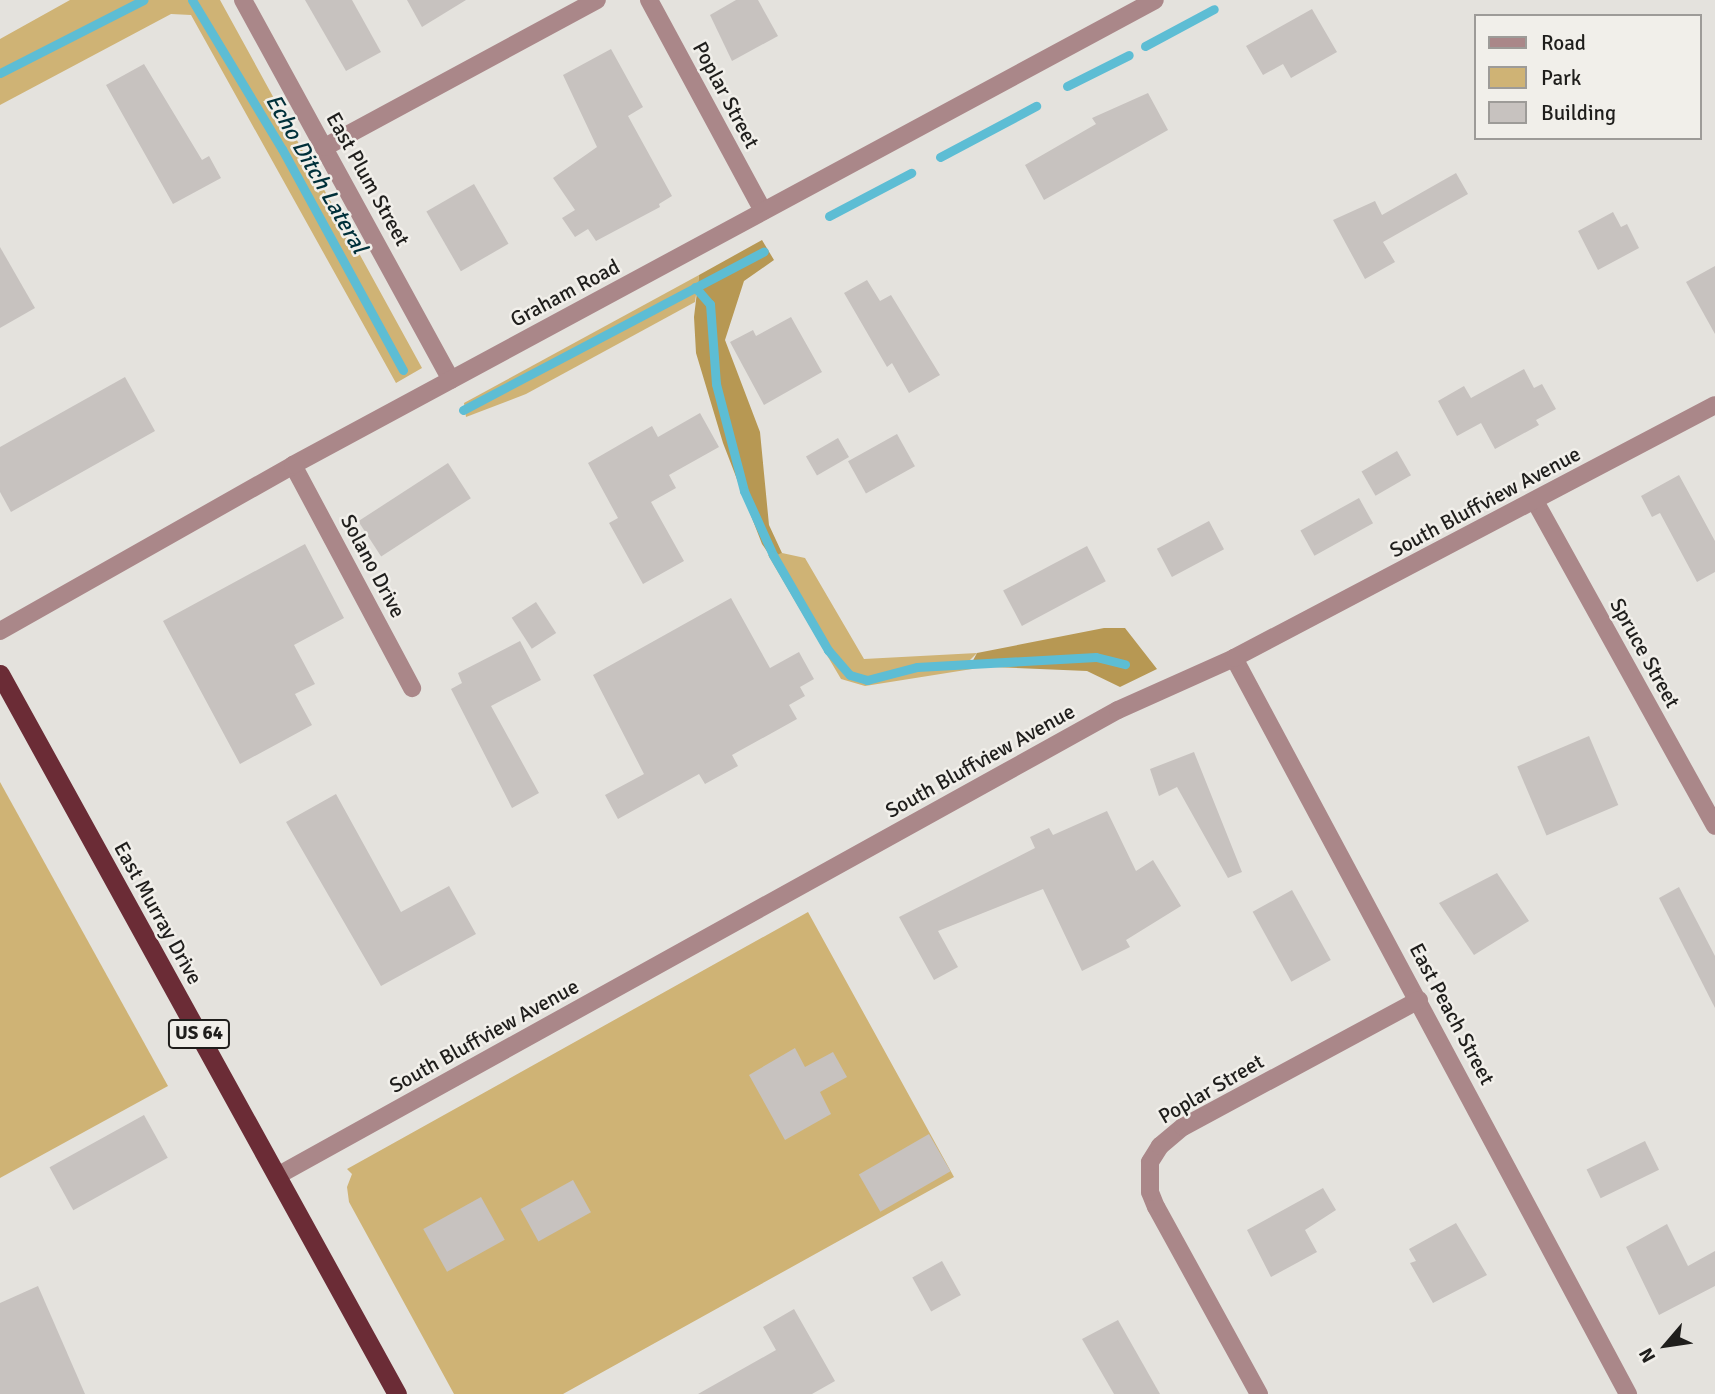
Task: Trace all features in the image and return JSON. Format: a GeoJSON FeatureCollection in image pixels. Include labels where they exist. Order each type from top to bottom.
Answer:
{"type":"FeatureCollection","features":[{"type":"Feature","properties":{"kind":"highway","name":"East Murray Drive"},"geometry":{"type":"LineString","coordinates":[[0,674],[397,1394]]}},
{"type":"Feature","properties":{"kind":"street","name":"East Plum Street"},"geometry":{"type":"LineString","coordinates":[[243,0],[451,380]]}},
{"type":"Feature","properties":{"kind":"street"},"geometry":{"type":"LineString","coordinates":[[325,147],[597,0]]}},
{"type":"Feature","properties":{"kind":"street","name":"Poplar Street"},"geometry":{"type":"LineString","coordinates":[[649,0],[763,211]]}},
{"type":"Feature","properties":{"kind":"street","name":"Graham Road"},"geometry":{"type":"LineString","coordinates":[[0,631],[293,465],[1155,0]]}},
{"type":"Feature","properties":{"kind":"street","name":"South Bluffview Avenue"},"geometry":{"type":"LineString","coordinates":[[277,1176],[1118,710],[1234,658],[1536,503],[1715,405]]}},
{"type":"Feature","properties":{"kind":"street","name":"Solano Drive"},"geometry":{"type":"LineString","coordinates":[[293,465],[412,688]]}},
{"type":"Feature","properties":{"kind":"street","name":"Spruce Street"},"geometry":{"type":"LineString","coordinates":[[1536,503],[1715,826]]}},
{"type":"Feature","properties":{"kind":"street","name":"East Peach Street"},"geometry":{"type":"LineString","coordinates":[[1234,658],[1628,1394]]}},
{"type":"Feature","properties":{"kind":"street","name":"Poplar Street"},"geometry":{"type":"LineString","coordinates":[[1259,1394],[1156,1207],[1150,1192],[1150,1162],[1160,1146],[1183,1127],[1419,1000]]}},
{"type":"Feature","properties":{"kind":"green space"},"geometry":{"type":"Polygon","coordinates":[[[70,0],[220,0],[422,368],[396,383],[191,15],[171,14],[0,105],[0,39],[70,0]]]}},
{"type":"Feature","properties":{"kind":"green space"},"geometry":{"type":"Polygon","coordinates":[[[699,275],[695,302],[526,394],[466,417],[464,403],[699,275]]]}},
{"type":"Feature","properties":{"kind":"green space"},"geometry":{"type":"Polygon","coordinates":[[[782,553],[805,558],[864,659],[977,653],[970,660],[972,669],[865,686],[841,679],[768,555],[782,553]]]}},
{"type":"Feature","properties":{"kind":"green space"},"geometry":{"type":"Polygon","coordinates":[[[0,782],[168,1086],[0,1178],[0,782]]]}},
{"type":"Feature","properties":{"kind":"green space"},"geometry":{"type":"Polygon","coordinates":[[[808,912],[954,1177],[563,1394],[454,1394],[349,1202],[347,1187],[352,1174],[347,1169],[808,912]]]}},
{"type":"Feature","properties":{"kind":"shaded area"},"geometry":{"type":"Polygon","coordinates":[[[762,240],[774,260],[744,281],[725,340],[760,432],[769,525],[782,553],[771,557],[762,544],[723,443],[696,353],[694,317],[699,275],[762,240]]]}},
{"type":"Feature","properties":{"kind":"shaded area"},"geometry":{"type":"Polygon","coordinates":[[[1104,628],[1125,628],[1157,669],[1120,687],[1087,671],[970,666],[977,653],[1104,628]]]}},
{"type":"Feature","properties":{"kind":"building"},"geometry":{"type":"Polygon","coordinates":[[[305,0],[352,0],[381,52],[346,71],[305,0]]]}},
{"type":"Feature","properties":{"kind":"building"},"geometry":{"type":"Polygon","coordinates":[[[407,0],[466,0],[422,27],[407,0]]]}},
{"type":"Feature","properties":{"kind":"building"},"geometry":{"type":"Polygon","coordinates":[[[736,0],[758,0],[778,36],[732,61],[710,15],[736,0]]]}},
{"type":"Feature","properties":{"kind":"building"},"geometry":{"type":"Polygon","coordinates":[[[1312,9],[1337,52],[1291,78],[1283,64],[1263,75],[1246,46],[1312,9]]]}},
{"type":"Feature","properties":{"kind":"building"},"geometry":{"type":"Polygon","coordinates":[[[611,49],[643,107],[628,116],[672,196],[659,204],[660,207],[596,241],[588,229],[575,237],[562,218],[575,210],[553,178],[597,147],[563,75],[611,49]]]}},
{"type":"Feature","properties":{"kind":"building"},"geometry":{"type":"Polygon","coordinates":[[[144,64],[202,160],[209,156],[221,178],[173,204],[106,85],[144,64]]]}},
{"type":"Feature","properties":{"kind":"building"},"geometry":{"type":"Polygon","coordinates":[[[1148,93],[1168,130],[1044,200],[1025,165],[1096,124],[1092,118],[1148,93]]]}},
{"type":"Feature","properties":{"kind":"building"},"geometry":{"type":"Polygon","coordinates":[[[1456,173],[1468,194],[1383,242],[1395,262],[1365,279],[1333,220],[1375,201],[1382,215],[1456,173]]]}},
{"type":"Feature","properties":{"kind":"building"},"geometry":{"type":"Polygon","coordinates":[[[474,184],[508,244],[461,271],[426,212],[474,184]]]}},
{"type":"Feature","properties":{"kind":"building"},"geometry":{"type":"Polygon","coordinates":[[[1613,212],[1621,227],[1627,224],[1639,248],[1598,270],[1578,231],[1613,212]]]}},
{"type":"Feature","properties":{"kind":"building"},"geometry":{"type":"Polygon","coordinates":[[[0,247],[35,308],[0,328],[0,247]]]}},
{"type":"Feature","properties":{"kind":"building"},"geometry":{"type":"Polygon","coordinates":[[[1715,266],[1715,334],[1686,282],[1715,266]]]}},
{"type":"Feature","properties":{"kind":"building"},"geometry":{"type":"Polygon","coordinates":[[[867,280],[880,301],[891,295],[940,375],[909,393],[892,363],[887,367],[844,293],[867,280]]]}},
{"type":"Feature","properties":{"kind":"building"},"geometry":{"type":"Polygon","coordinates":[[[791,317],[822,372],[764,405],[730,342],[753,330],[756,336],[791,317]]]}},
{"type":"Feature","properties":{"kind":"building"},"geometry":{"type":"Polygon","coordinates":[[[1524,369],[1534,388],[1542,384],[1556,409],[1536,420],[1539,425],[1495,449],[1481,423],[1457,436],[1438,401],[1464,386],[1471,398],[1524,369]]]}},
{"type":"Feature","properties":{"kind":"building"},"geometry":{"type":"Polygon","coordinates":[[[125,377],[155,431],[11,512],[0,492],[0,447],[125,377]]]}},
{"type":"Feature","properties":{"kind":"building"},"geometry":{"type":"Polygon","coordinates":[[[700,413],[719,447],[669,475],[676,488],[651,502],[684,561],[643,584],[609,523],[618,518],[588,463],[652,426],[658,437],[700,413]]]}},
{"type":"Feature","properties":{"kind":"building"},"geometry":{"type":"Polygon","coordinates":[[[897,434],[915,466],[866,494],[848,461],[897,434]]]}},
{"type":"Feature","properties":{"kind":"building"},"geometry":{"type":"Polygon","coordinates":[[[838,438],[849,457],[817,476],[806,457],[838,438]]]}},
{"type":"Feature","properties":{"kind":"building"},"geometry":{"type":"Polygon","coordinates":[[[1397,451],[1411,475],[1375,496],[1361,472],[1397,451]]]}},
{"type":"Feature","properties":{"kind":"building"},"geometry":{"type":"Polygon","coordinates":[[[448,463],[471,498],[381,557],[358,521],[448,463]]]}},
{"type":"Feature","properties":{"kind":"building"},"geometry":{"type":"Polygon","coordinates":[[[1679,475],[1715,541],[1715,572],[1697,582],[1660,513],[1652,517],[1641,496],[1679,475]]]}},
{"type":"Feature","properties":{"kind":"building"},"geometry":{"type":"Polygon","coordinates":[[[1359,498],[1373,523],[1314,556],[1300,530],[1359,498]]]}},
{"type":"Feature","properties":{"kind":"building"},"geometry":{"type":"Polygon","coordinates":[[[1209,521],[1224,549],[1172,577],[1157,549],[1209,521]]]}},
{"type":"Feature","properties":{"kind":"building"},"geometry":{"type":"Polygon","coordinates":[[[305,544],[344,618],[294,645],[315,684],[295,694],[312,725],[240,764],[163,621],[305,544]]]}},
{"type":"Feature","properties":{"kind":"building"},"geometry":{"type":"Polygon","coordinates":[[[1087,546],[1106,581],[1022,626],[1003,591],[1087,546]]]}},
{"type":"Feature","properties":{"kind":"building"},"geometry":{"type":"Polygon","coordinates":[[[731,598],[770,668],[799,652],[814,679],[800,687],[805,696],[789,705],[797,719],[732,755],[738,766],[705,784],[699,774],[618,819],[605,795],[644,774],[593,675],[731,598]]]}},
{"type":"Feature","properties":{"kind":"building"},"geometry":{"type":"Polygon","coordinates":[[[536,602],[556,633],[532,649],[512,618],[536,602]]]}},
{"type":"Feature","properties":{"kind":"building"},"geometry":{"type":"Polygon","coordinates":[[[520,641],[541,680],[491,706],[539,793],[512,808],[451,689],[462,683],[458,673],[520,641]]]}},
{"type":"Feature","properties":{"kind":"building"},"geometry":{"type":"Polygon","coordinates":[[[1589,736],[1618,805],[1547,836],[1517,766],[1589,736]]]}},
{"type":"Feature","properties":{"kind":"building"},"geometry":{"type":"Polygon","coordinates":[[[1194,752],[1242,872],[1228,878],[1177,787],[1159,796],[1150,769],[1194,752]]]}},
{"type":"Feature","properties":{"kind":"building"},"geometry":{"type":"Polygon","coordinates":[[[336,794],[401,912],[449,886],[476,934],[381,986],[286,822],[336,794]]]}},
{"type":"Feature","properties":{"kind":"building"},"geometry":{"type":"Polygon","coordinates":[[[1107,811],[1136,871],[1153,860],[1181,906],[1126,940],[1130,947],[1082,971],[1043,889],[938,931],[958,967],[934,980],[899,917],[1035,848],[1030,837],[1049,828],[1053,835],[1107,811]]]}},
{"type":"Feature","properties":{"kind":"building"},"geometry":{"type":"Polygon","coordinates":[[[1497,873],[1529,921],[1474,955],[1439,903],[1497,873]]]}},
{"type":"Feature","properties":{"kind":"building"},"geometry":{"type":"Polygon","coordinates":[[[1679,887],[1715,956],[1715,1008],[1659,898],[1679,887]]]}},
{"type":"Feature","properties":{"kind":"building"},"geometry":{"type":"Polygon","coordinates":[[[1292,890],[1331,960],[1291,982],[1253,912],[1292,890]]]}},
{"type":"Feature","properties":{"kind":"building"},"geometry":{"type":"Polygon","coordinates":[[[795,1048],[805,1067],[833,1052],[847,1077],[820,1092],[831,1114],[785,1140],[749,1075],[795,1048]]]}},
{"type":"Feature","properties":{"kind":"building"},"geometry":{"type":"Polygon","coordinates":[[[144,1115],[168,1158],[73,1210],[50,1167],[144,1115]]]}},
{"type":"Feature","properties":{"kind":"building"},"geometry":{"type":"Polygon","coordinates":[[[929,1134],[950,1171],[880,1212],[859,1174],[929,1134]]]}},
{"type":"Feature","properties":{"kind":"building"},"geometry":{"type":"Polygon","coordinates":[[[1645,1141],[1659,1170],[1601,1198],[1587,1169],[1645,1141]]]}},
{"type":"Feature","properties":{"kind":"building"},"geometry":{"type":"Polygon","coordinates":[[[573,1180],[591,1212],[538,1241],[521,1209],[573,1180]]]}},
{"type":"Feature","properties":{"kind":"building"},"geometry":{"type":"Polygon","coordinates":[[[1323,1188],[1336,1210],[1305,1230],[1317,1252],[1271,1277],[1247,1230],[1323,1188]]]}},
{"type":"Feature","properties":{"kind":"building"},"geometry":{"type":"Polygon","coordinates":[[[481,1197],[505,1240],[447,1272],[423,1229],[481,1197]]]}},
{"type":"Feature","properties":{"kind":"building"},"geometry":{"type":"Polygon","coordinates":[[[1456,1223],[1487,1275],[1433,1303],[1410,1263],[1416,1261],[1409,1249],[1456,1223]]]}},
{"type":"Feature","properties":{"kind":"building"},"geometry":{"type":"Polygon","coordinates":[[[1667,1224],[1688,1266],[1715,1251],[1715,1286],[1659,1315],[1626,1247],[1667,1224]]]}},
{"type":"Feature","properties":{"kind":"building"},"geometry":{"type":"Polygon","coordinates":[[[942,1261],[961,1295],[931,1312],[912,1277],[942,1261]]]}},
{"type":"Feature","properties":{"kind":"building"},"geometry":{"type":"Polygon","coordinates":[[[38,1286],[85,1394],[0,1394],[0,1303],[38,1286]]]}},
{"type":"Feature","properties":{"kind":"building"},"geometry":{"type":"Polygon","coordinates":[[[794,1309],[835,1381],[812,1394],[698,1394],[776,1350],[763,1327],[794,1309]]]}},
{"type":"Feature","properties":{"kind":"building"},"geometry":{"type":"Polygon","coordinates":[[[1118,1320],[1160,1394],[1114,1394],[1082,1339],[1118,1320]]]}},
{"type":"Feature","properties":{"kind":"waterway","name":"Echo Ditch Lateral"},"geometry":{"type":"LineString","coordinates":[[0,73],[143,0]]}},
{"type":"Feature","properties":{"kind":"waterway","name":"Echo Ditch Lateral"},"geometry":{"type":"LineString","coordinates":[[192,0],[282,149],[403,370]]}},
{"type":"Feature","properties":{"kind":"waterway","name":"Echo Ditch Lateral"},"geometry":{"type":"LineString","coordinates":[[1145,46],[1214,9]]}},
{"type":"Feature","properties":{"kind":"waterway","name":"Echo Ditch Lateral"},"geometry":{"type":"LineString","coordinates":[[1067,86],[1129,55]]}},
{"type":"Feature","properties":{"kind":"waterway","name":"Echo Ditch Lateral"},"geometry":{"type":"LineString","coordinates":[[940,157],[1036,106]]}},
{"type":"Feature","properties":{"kind":"waterway","name":"Echo Ditch Lateral"},"geometry":{"type":"LineString","coordinates":[[829,216],[911,173]]}},
{"type":"Feature","properties":{"kind":"waterway","name":"Echo Ditch Lateral"},"geometry":{"type":"LineString","coordinates":[[463,410],[764,251]]}},
{"type":"Feature","properties":{"kind":"waterway"},"geometry":{"type":"LineString","coordinates":[[695,287],[710,304],[716,384],[744,491],[773,555],[828,650],[850,675],[867,680],[917,667],[1096,657],[1125,664]]}}]}
